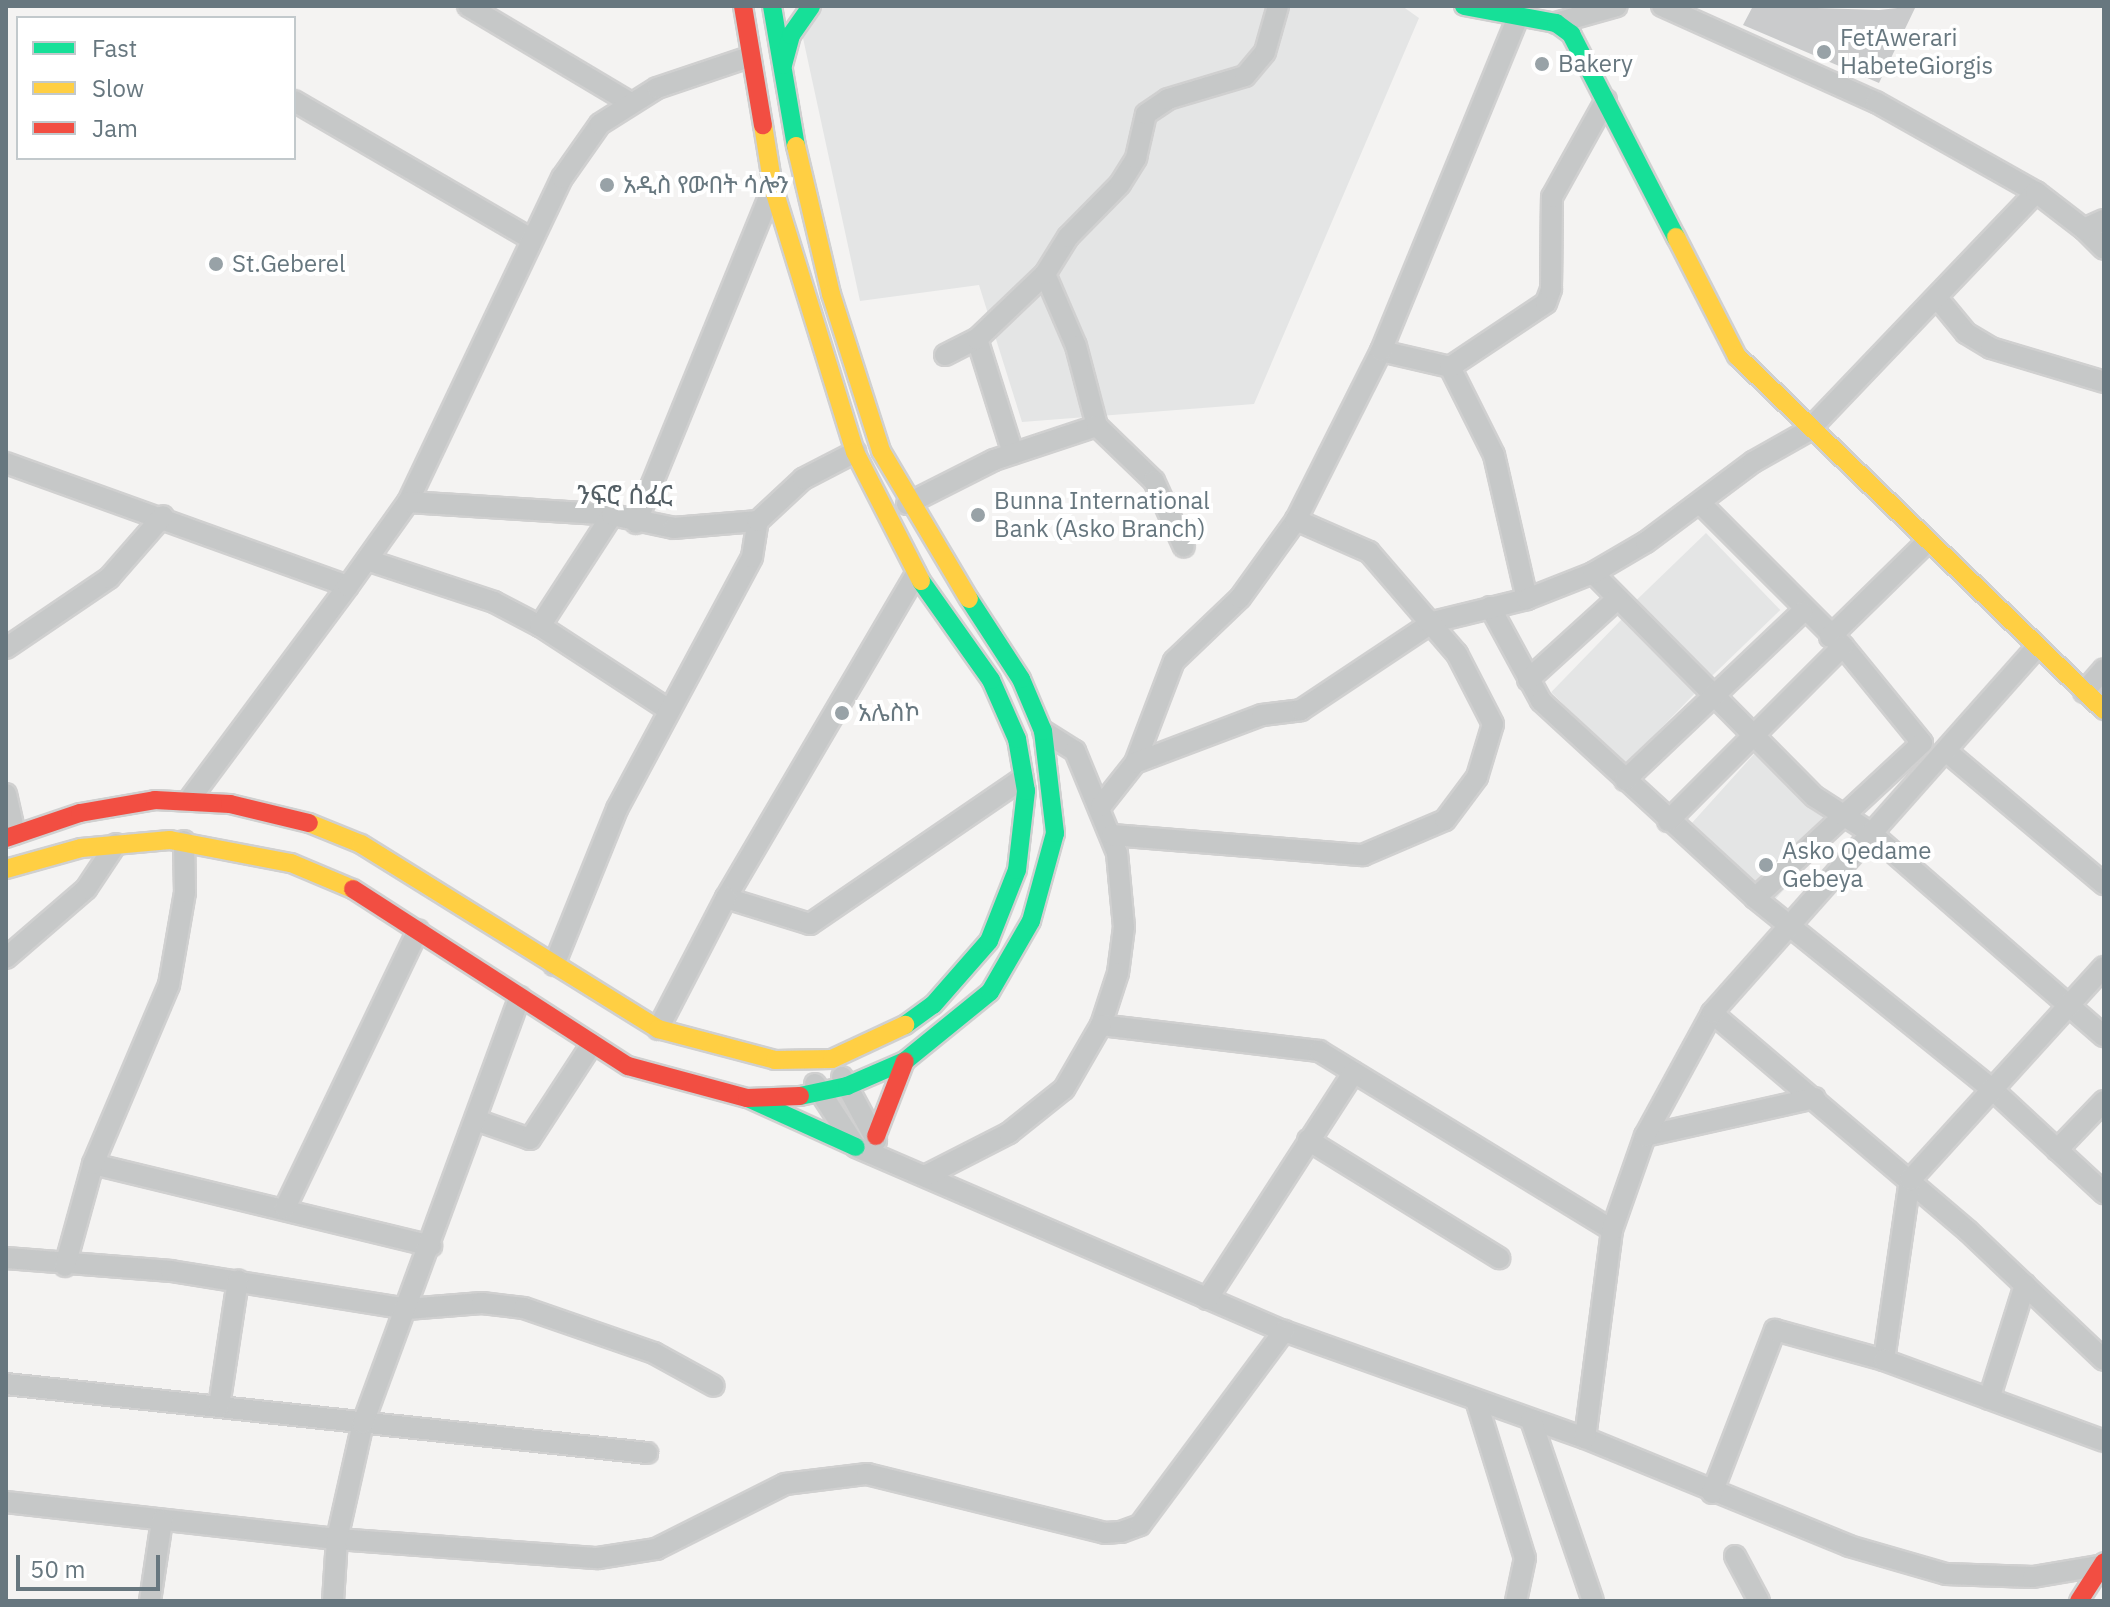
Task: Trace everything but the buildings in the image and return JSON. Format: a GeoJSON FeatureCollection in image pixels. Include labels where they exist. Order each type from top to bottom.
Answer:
{"type":"FeatureCollection","features":[{"type":"Feature","properties":{"kind":"main road"},"geometry":{"type":"LineString","coordinates":[[10,836],[80,813],[189,800],[256,808],[338,833],[658,1029],[715,1048],[800,1061],[832,1059],[905,1028],[989,941],[1017,870],[1023,778],[1009,712],[916,574],[855,452],[811,328],[773,187],[749,57],[743,6]]}},
{"type":"Feature","properties":{"kind":"main road"},"geometry":{"type":"LineString","coordinates":[[747,1098],[847,1086],[905,1061],[990,992],[1026,933],[1055,833],[1043,731],[1021,679],[907,504],[881,451],[831,294],[780,76],[772,6]]}},
{"type":"Feature","properties":{"kind":"main road"},"geometry":{"type":"LineString","coordinates":[[780,76],[791,35],[811,6]]}},
{"type":"Feature","properties":{"kind":"main road"},"geometry":{"type":"LineString","coordinates":[[1464,6],[1517,19],[1556,23],[1588,60],[1718,328],[1808,431],[2104,710]]}},
{"type":"Feature","properties":{"kind":"main road"},"geometry":{"type":"LineString","coordinates":[[6,869],[116,844],[184,841],[260,854],[321,873],[367,895],[628,1066],[747,1098],[856,1147]]}},
{"type":"Feature","properties":{"kind":"main road"},"geometry":{"type":"LineString","coordinates":[[877,1145],[905,1061]]}},
{"type":"Feature","properties":{"kind":"main road"},"geometry":{"type":"LineString","coordinates":[[2079,1601],[2101,1564]]}},
{"type":"Feature","properties":{"kind":"street"},"geometry":{"type":"LineString","coordinates":[[468,6],[629,102]]}},
{"type":"Feature","properties":{"kind":"street"},"geometry":{"type":"LineString","coordinates":[[945,355],[977,339],[1045,274],[1068,237],[1120,184],[1136,158],[1146,114],[1168,99],[1245,76],[1265,52],[1278,6]]}},
{"type":"Feature","properties":{"kind":"street"},"geometry":{"type":"LineString","coordinates":[[1556,23],[1617,6]]}},
{"type":"Feature","properties":{"kind":"street"},"geometry":{"type":"LineString","coordinates":[[1662,6],[1876,102],[2036,192],[2084,229],[2104,249]]}},
{"type":"Feature","properties":{"kind":"street"},"geometry":{"type":"LineString","coordinates":[[1101,806],[1135,763],[1174,661],[1240,598],[1296,520],[1381,351],[1517,19]]}},
{"type":"Feature","properties":{"kind":"street"},"geometry":{"type":"LineString","coordinates":[[189,800],[408,502],[531,239],[600,124],[629,102],[749,57]]}},
{"type":"Feature","properties":{"kind":"street"},"geometry":{"type":"LineString","coordinates":[[1381,351],[1450,367],[1546,303],[1551,289],[1552,197],[1606,100]]}},
{"type":"Feature","properties":{"kind":"street"},"geometry":{"type":"LineString","coordinates":[[296,102],[531,239]]}},
{"type":"Feature","properties":{"kind":"street"},"geometry":{"type":"LineString","coordinates":[[636,523],[773,187]]}},
{"type":"Feature","properties":{"kind":"street"},"geometry":{"type":"LineString","coordinates":[[1135,763],[1262,715],[1301,710],[1433,622],[1527,599],[1593,573],[1702,505],[1753,462],[1808,431],[1938,299],[2036,192]]}},
{"type":"Feature","properties":{"kind":"street"},"geometry":{"type":"LineString","coordinates":[[2084,229],[2104,220]]}},
{"type":"Feature","properties":{"kind":"street"},"geometry":{"type":"LineString","coordinates":[[1045,274],[1076,346],[1097,426],[1154,481],[1184,547]]}},
{"type":"Feature","properties":{"kind":"street"},"geometry":{"type":"LineString","coordinates":[[1938,299],[1966,333],[1991,348],[2104,382]]}},
{"type":"Feature","properties":{"kind":"street"},"geometry":{"type":"LineString","coordinates":[[977,339],[1013,453]]}},
{"type":"Feature","properties":{"kind":"street"},"geometry":{"type":"LineString","coordinates":[[1450,367],[1494,455],[1527,599]]}},
{"type":"Feature","properties":{"kind":"street"},"geometry":{"type":"LineString","coordinates":[[907,504],[1013,453],[1097,426]]}},
{"type":"Feature","properties":{"kind":"street"},"geometry":{"type":"LineString","coordinates":[[554,965],[617,809],[752,557],[758,521],[803,479],[855,452]]}},
{"type":"Feature","properties":{"kind":"street"},"geometry":{"type":"LineString","coordinates":[[6,463],[163,516],[348,586]]}},
{"type":"Feature","properties":{"kind":"street"},"geometry":{"type":"LineString","coordinates":[[408,502],[612,515],[636,523],[674,528],[758,521]]}},
{"type":"Feature","properties":{"kind":"street"},"geometry":{"type":"LineString","coordinates":[[1702,505],[1802,612],[1836,642],[1922,743],[1849,817],[1755,898]]}},
{"type":"Feature","properties":{"kind":"street"},"geometry":{"type":"LineString","coordinates":[[540,626],[612,515]]}},
{"type":"Feature","properties":{"kind":"street"},"geometry":{"type":"LineString","coordinates":[[6,648],[109,578],[163,516]]}},
{"type":"Feature","properties":{"kind":"street"},"geometry":{"type":"LineString","coordinates":[[1112,835],[1363,855],[1445,820],[1477,777],[1493,724],[1474,681],[1433,622],[1369,552],[1296,520]]}},
{"type":"Feature","properties":{"kind":"street"},"geometry":{"type":"LineString","coordinates":[[1668,821],[1754,740],[1836,642],[1926,543]]}},
{"type":"Feature","properties":{"kind":"street"},"geometry":{"type":"LineString","coordinates":[[367,560],[494,602],[540,626],[669,710]]}},
{"type":"Feature","properties":{"kind":"street"},"geometry":{"type":"LineString","coordinates":[[1593,573],[1711,698],[1815,797],[1871,833],[2104,1036]]}},
{"type":"Feature","properties":{"kind":"street"},"geometry":{"type":"LineString","coordinates":[[658,1029],[726,898],[916,574]]}},
{"type":"Feature","properties":{"kind":"street"},"geometry":{"type":"LineString","coordinates":[[1528,680],[1617,599]]}},
{"type":"Feature","properties":{"kind":"street"},"geometry":{"type":"LineString","coordinates":[[1490,607],[1541,701],[1755,898],[1790,922],[1992,1089],[2104,1193]]}},
{"type":"Feature","properties":{"kind":"street"},"geometry":{"type":"LineString","coordinates":[[1625,780],[1802,612]]}},
{"type":"Feature","properties":{"kind":"street"},"geometry":{"type":"LineString","coordinates":[[1585,1438],[1612,1230],[1645,1136],[1712,1013],[2036,648]]}},
{"type":"Feature","properties":{"kind":"street"},"geometry":{"type":"LineString","coordinates":[[2084,692],[2104,669]]}},
{"type":"Feature","properties":{"kind":"street"},"geometry":{"type":"LineString","coordinates":[[927,1175],[1009,1133],[1064,1089],[1101,1025],[1118,973],[1124,927],[1112,835],[1075,751],[1043,731]]}},
{"type":"Feature","properties":{"kind":"street"},"geometry":{"type":"LineString","coordinates":[[1946,751],[2104,884]]}},
{"type":"Feature","properties":{"kind":"street"},"geometry":{"type":"LineString","coordinates":[[726,898],[810,924],[1023,778]]}},
{"type":"Feature","properties":{"kind":"street"},"geometry":{"type":"LineString","coordinates":[[6,794],[10,836]]}},
{"type":"Feature","properties":{"kind":"street"},"geometry":{"type":"LineString","coordinates":[[65,1266],[93,1164],[169,985],[185,892],[184,841]]}},
{"type":"Feature","properties":{"kind":"street"},"geometry":{"type":"LineString","coordinates":[[6,958],[86,889],[116,844]]}},
{"type":"Feature","properties":{"kind":"street"},"geometry":{"type":"LineString","coordinates":[[285,1208],[418,930]]}},
{"type":"Feature","properties":{"kind":"street"},"geometry":{"type":"LineString","coordinates":[[1884,1360],[1910,1180],[2104,967]]}},
{"type":"Feature","properties":{"kind":"street"},"geometry":{"type":"LineString","coordinates":[[333,1601],[337,1539],[363,1423],[431,1246],[520,997]]}},
{"type":"Feature","properties":{"kind":"street"},"geometry":{"type":"LineString","coordinates":[[1712,1013],[1910,1180],[2104,1360]]}},
{"type":"Feature","properties":{"kind":"street"},"geometry":{"type":"LineString","coordinates":[[1101,1025],[1319,1051],[1612,1230]]}},
{"type":"Feature","properties":{"kind":"street"},"geometry":{"type":"LineString","coordinates":[[476,1120],[530,1139],[592,1044]]}},
{"type":"Feature","properties":{"kind":"street"},"geometry":{"type":"LineString","coordinates":[[832,1059],[877,1145],[927,1175],[1284,1331],[1585,1438],[1712,1493],[1849,1546],[1946,1574],[2033,1577],[2101,1564]]}},
{"type":"Feature","properties":{"kind":"street"},"geometry":{"type":"LineString","coordinates":[[800,1061],[856,1147],[877,1145]]}},
{"type":"Feature","properties":{"kind":"street"},"geometry":{"type":"LineString","coordinates":[[1207,1299],[1354,1072]]}},
{"type":"Feature","properties":{"kind":"street"},"geometry":{"type":"LineString","coordinates":[[1645,1136],[1815,1098]]}},
{"type":"Feature","properties":{"kind":"street"},"geometry":{"type":"LineString","coordinates":[[2057,1150],[2104,1101]]}},
{"type":"Feature","properties":{"kind":"street"},"geometry":{"type":"LineString","coordinates":[[1308,1140],[1499,1258]]}},
{"type":"Feature","properties":{"kind":"street"},"geometry":{"type":"LineString","coordinates":[[93,1164],[285,1208],[431,1246]]}},
{"type":"Feature","properties":{"kind":"street"},"geometry":{"type":"LineString","coordinates":[[6,1258],[238,1280],[407,1309],[482,1303],[524,1308],[654,1353],[714,1386]]}},
{"type":"Feature","properties":{"kind":"street"},"geometry":{"type":"LineString","coordinates":[[219,1406],[238,1280]]}},
{"type":"Feature","properties":{"kind":"street"},"geometry":{"type":"LineString","coordinates":[[1989,1399],[2025,1285]]}},
{"type":"Feature","properties":{"kind":"street"},"geometry":{"type":"LineString","coordinates":[[1712,1493],[1775,1330],[1884,1360],[2104,1441]]}},
{"type":"Feature","properties":{"kind":"street"},"geometry":{"type":"LineString","coordinates":[[6,1502],[337,1539],[626,1557],[656,1549],[785,1484],[839,1474],[891,1478],[1105,1533],[1121,1532],[1140,1525],[1284,1331]]}},
{"type":"Feature","properties":{"kind":"street"},"geometry":{"type":"LineString","coordinates":[[6,1384],[647,1453]]}},
{"type":"Feature","properties":{"kind":"street"},"geometry":{"type":"LineString","coordinates":[[1476,1400],[1525,1558],[1516,1601]]}},
{"type":"Feature","properties":{"kind":"street"},"geometry":{"type":"LineString","coordinates":[[1531,1420],[1593,1601]]}},
{"type":"Feature","properties":{"kind":"street"},"geometry":{"type":"LineString","coordinates":[[150,1601],[162,1521]]}},
{"type":"Feature","properties":{"kind":"street"},"geometry":{"type":"LineString","coordinates":[[1735,1556],[1759,1601]]}},
{"type":"Feature","properties":{"kind":"shaded area"},"geometry":{"type":"Polygon","coordinates":[[[829,6],[1402,6],[1419,18],[1254,404],[1022,422],[979,285],[860,301],[798,15],[829,6]]]}},
{"type":"Feature","properties":{"kind":"shaded area"},"geometry":{"type":"Polygon","coordinates":[[[1706,533],[1780,610],[1706,682],[1632,605],[1706,533]]]}},
{"type":"Feature","properties":{"kind":"shaded area"},"geometry":{"type":"Polygon","coordinates":[[[1622,619],[1697,691],[1626,765],[1551,692],[1622,619]]]}},
{"type":"Feature","properties":{"kind":"shaded area","name":"Asko Qedame Gebeya"},"geometry":{"type":"Polygon","coordinates":[[[1755,753],[1839,829],[1771,904],[1687,829],[1755,753]]]}},
{"type":"Feature","properties":{"kind":"traffic: fast"},"geometry":{"type":"LineString","coordinates":[[772,6],[796,146]]}},
{"type":"Feature","properties":{"kind":"traffic: fast"},"geometry":{"type":"LineString","coordinates":[[783,65],[791,35],[811,6]]}},
{"type":"Feature","properties":{"kind":"traffic: fast"},"geometry":{"type":"LineString","coordinates":[[1464,6],[1556,23],[1571,34],[1676,237]]}},
{"type":"Feature","properties":{"kind":"traffic: fast"},"geometry":{"type":"LineString","coordinates":[[905,1025],[933,1005],[989,941],[1017,870],[1026,791],[1017,739],[991,680],[921,581]]}},
{"type":"Feature","properties":{"kind":"traffic: fast"},"geometry":{"type":"LineString","coordinates":[[800,1096],[847,1086],[905,1061],[990,992],[1031,921],[1055,833],[1043,731],[1021,679],[969,599]]}},
{"type":"Feature","properties":{"kind":"traffic: fast"},"geometry":{"type":"LineString","coordinates":[[750,1099],[856,1147]]}},
{"type":"Feature","properties":{"kind":"traffic: slow"},"geometry":{"type":"LineString","coordinates":[[763,125],[773,187],[855,452],[921,581]]}},
{"type":"Feature","properties":{"kind":"traffic: slow"},"geometry":{"type":"LineString","coordinates":[[796,146],[831,294],[881,451],[969,599]]}},
{"type":"Feature","properties":{"kind":"traffic: slow"},"geometry":{"type":"LineString","coordinates":[[1676,237],[1737,356],[2104,710]]}},
{"type":"Feature","properties":{"kind":"traffic: slow"},"geometry":{"type":"LineString","coordinates":[[309,823],[361,844],[658,1029],[775,1060],[832,1059],[905,1025]]}},
{"type":"Feature","properties":{"kind":"traffic: slow"},"geometry":{"type":"LineString","coordinates":[[6,869],[81,848],[170,840],[291,863],[353,889]]}},
{"type":"Feature","properties":{"kind":"traffic: jam"},"geometry":{"type":"LineString","coordinates":[[743,6],[763,125]]}},
{"type":"Feature","properties":{"kind":"traffic: jam"},"geometry":{"type":"LineString","coordinates":[[6,838],[80,813],[155,800],[230,804],[309,823]]}},
{"type":"Feature","properties":{"kind":"traffic: jam"},"geometry":{"type":"LineString","coordinates":[[353,889],[628,1066],[747,1098],[800,1096]]}},
{"type":"Feature","properties":{"kind":"traffic: jam"},"geometry":{"type":"LineString","coordinates":[[876,1136],[905,1061]]}},
{"type":"Feature","properties":{"kind":"traffic: jam"},"geometry":{"type":"LineString","coordinates":[[2079,1601],[2104,1562]]}},
{"type":"Feature","properties":{"kind":"place","name":"FetAwerari HabeteGiorgis"},"geometry":{"type":"Point","coordinates":[1824,52]}},
{"type":"Feature","properties":{"kind":"place","name":"Bakery"},"geometry":{"type":"Point","coordinates":[1542,64]}},
{"type":"Feature","properties":{"kind":"place","name":"አዲስ የውበት ሳሎን"},"geometry":{"type":"Point","coordinates":[607,185]}},
{"type":"Feature","properties":{"kind":"place","name":"St.Geberel"},"geometry":{"type":"Point","coordinates":[216,264]}},
{"type":"Feature","properties":{"kind":"place","name":"Bunna International Bank (Asko Branch)"},"geometry":{"type":"Point","coordinates":[978,515]}},
{"type":"Feature","properties":{"kind":"place","name":"አሌስኮ"},"geometry":{"type":"Point","coordinates":[842,713]}},
{"type":"Feature","properties":{"kind":"place","name":"Asko Qedame Gebeya"},"geometry":{"type":"Point","coordinates":[1766,865]}},
{"type":"Feature","properties":{"kind":"district","name":"ንፍሮ ሰፈር"},"geometry":{"type":"Point","coordinates":[625,495]}}]}
